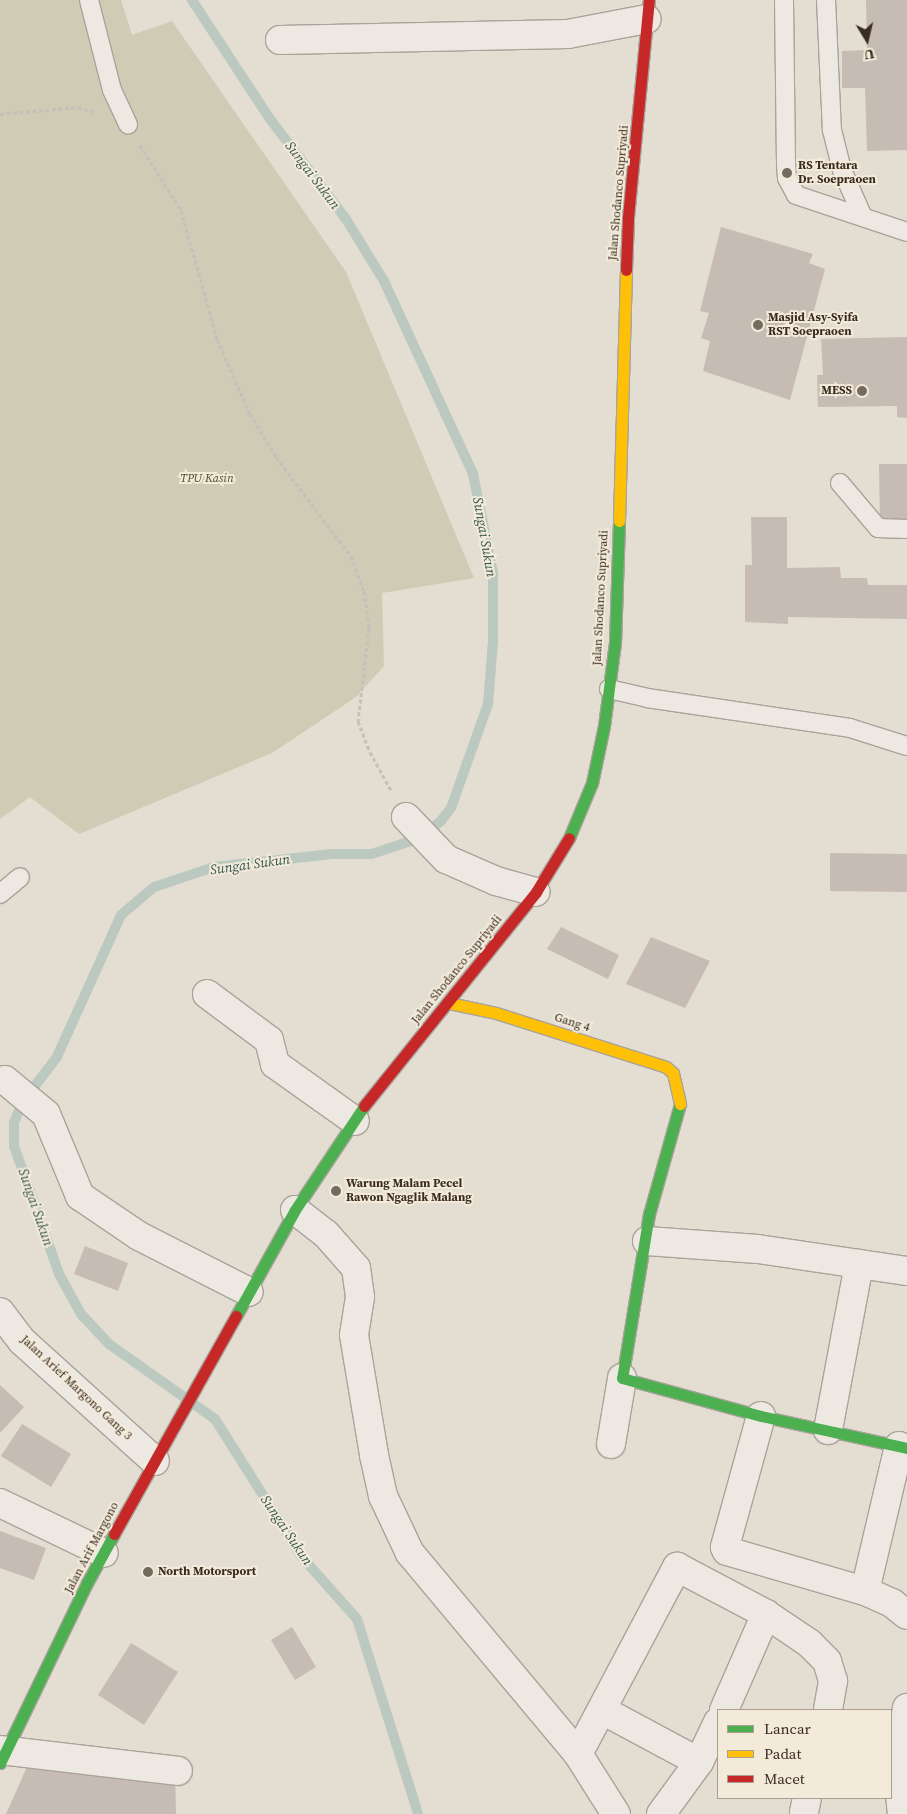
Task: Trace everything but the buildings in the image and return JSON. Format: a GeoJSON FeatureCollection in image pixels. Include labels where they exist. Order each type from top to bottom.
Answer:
{"type":"FeatureCollection","features":[{"type":"Feature","properties":{"kind":"main road","name":"Jalan Shodanco Supriyadi"},"geometry":{"type":"LineString","coordinates":[[216,1350],[295,1210],[354,1121],[536,892],[577,824],[592,783],[609,689],[615,642],[628,217],[648,10]]}},
{"type":"Feature","properties":{"kind":"main road","name":"Gang 4"},"geometry":{"type":"LineString","coordinates":[[448,1003],[496,1013],[666,1067],[673,1073],[678,1083],[681,1102],[649,1214],[647,1241]]}},
{"type":"Feature","properties":{"kind":"main road"},"geometry":{"type":"LineString","coordinates":[[647,1241],[622,1378],[760,1416],[903,1447]]}},
{"type":"Feature","properties":{"kind":"main road","name":"Jalan Arif Margono"},"geometry":{"type":"LineString","coordinates":[[2,1755],[104,1552],[216,1350]]}},
{"type":"Feature","properties":{"kind":"street"},"geometry":{"type":"LineString","coordinates":[[280,40],[568,34],[648,10]]}},
{"type":"Feature","properties":{"kind":"street"},"geometry":{"type":"LineString","coordinates":[[406,817],[446,859],[496,881],[536,892]]}},
{"type":"Feature","properties":{"kind":"street"},"geometry":{"type":"LineString","coordinates":[[207,994],[269,1040],[275,1064],[354,1121]]}},
{"type":"Feature","properties":{"kind":"street"},"geometry":{"type":"LineString","coordinates":[[5,1080],[46,1114],[80,1196],[139,1236],[249,1292]]}},
{"type":"Feature","properties":{"kind":"street"},"geometry":{"type":"LineString","coordinates":[[295,1210],[326,1234],[356,1268],[360,1297],[354,1335],[383,1496],[396,1527],[424,1574],[474,1629],[578,1754],[616,1814]]}},
{"type":"Feature","properties":{"kind":"street"},"geometry":{"type":"LineString","coordinates":[[647,1241],[758,1249],[907,1271]]}},
{"type":"Feature","properties":{"kind":"street"},"geometry":{"type":"LineString","coordinates":[[828,1430],[859,1264]]}},
{"type":"Feature","properties":{"kind":"street","name":"Jalan Arief Margono Gang 3"},"geometry":{"type":"LineString","coordinates":[[0,1312],[22,1341],[155,1461]]}},
{"type":"Feature","properties":{"kind":"street"},"geometry":{"type":"LineString","coordinates":[[611,1444],[622,1378]]}},
{"type":"Feature","properties":{"kind":"street"},"geometry":{"type":"LineString","coordinates":[[760,1416],[725,1547],[727,1551],[865,1591],[892,1603],[907,1615]]}},
{"type":"Feature","properties":{"kind":"street"},"geometry":{"type":"LineString","coordinates":[[865,1591],[903,1447]]}},
{"type":"Feature","properties":{"kind":"street"},"geometry":{"type":"LineString","coordinates":[[0,1503],[104,1552]]}},
{"type":"Feature","properties":{"kind":"street"},"geometry":{"type":"LineString","coordinates":[[578,1754],[677,1567],[766,1614],[809,1643],[827,1661],[833,1681],[828,1709]]}},
{"type":"Feature","properties":{"kind":"street"},"geometry":{"type":"LineString","coordinates":[[724,1709],[766,1614]]}},
{"type":"Feature","properties":{"kind":"street"},"geometry":{"type":"LineString","coordinates":[[902,1814],[897,1769],[905,1736],[907,1708]]}},
{"type":"Feature","properties":{"kind":"street"},"geometry":{"type":"LineString","coordinates":[[602,1710],[699,1762]]}},
{"type":"Feature","properties":{"kind":"street"},"geometry":{"type":"LineString","coordinates":[[661,1814],[699,1762],[717,1724]]}},
{"type":"Feature","properties":{"kind":"street"},"geometry":{"type":"LineString","coordinates":[[2,1755],[178,1772]]}},
{"type":"Feature","properties":{"kind":"lane"},"geometry":{"type":"LineString","coordinates":[[89,0],[112,90],[128,124]]}},
{"type":"Feature","properties":{"kind":"lane"},"geometry":{"type":"LineString","coordinates":[[784,0],[787,178],[796,194],[907,232]]}},
{"type":"Feature","properties":{"kind":"lane"},"geometry":{"type":"LineString","coordinates":[[826,0],[832,130],[842,170],[863,217]]}},
{"type":"Feature","properties":{"kind":"lane"},"geometry":{"type":"LineString","coordinates":[[840,483],[878,528],[907,529]]}},
{"type":"Feature","properties":{"kind":"lane"},"geometry":{"type":"LineString","coordinates":[[609,689],[647,698],[850,728],[907,746]]}},
{"type":"Feature","properties":{"kind":"lane"},"geometry":{"type":"LineString","coordinates":[[0,894],[20,877]]}},
{"type":"Feature","properties":{"kind":"path"},"geometry":{"type":"LineString","coordinates":[[0,114],[78,107],[128,124],[180,210],[217,339],[250,414],[276,457],[351,556],[364,591],[369,628],[358,721],[370,752],[406,817]]}},
{"type":"Feature","properties":{"kind":"green space","name":"TPU Kasin"},"geometry":{"type":"Polygon","coordinates":[[[0,0],[121,0],[132,35],[172,21],[346,272],[474,578],[382,593],[384,666],[356,697],[272,753],[79,834],[30,797],[0,819],[0,0]]]}},
{"type":"Feature","properties":{"kind":"waterway","name":"Sungai Sukun"},"geometry":{"type":"LineString","coordinates":[[192,0],[270,119],[346,219],[384,281],[473,474],[493,573],[493,641],[488,704],[451,808],[441,821],[417,839],[372,854],[332,854],[214,867],[154,887],[121,915],[57,1057],[22,1103],[14,1123],[14,1146],[59,1274],[81,1314],[109,1344],[215,1419],[302,1557],[357,1619],[418,1814]]}},
{"type":"Feature","properties":{"kind":"traffic: fast"},"geometry":{"type":"LineString","coordinates":[[569,838],[592,783],[604,726],[615,643],[619,521]]}},
{"type":"Feature","properties":{"kind":"traffic: fast"},"geometry":{"type":"LineString","coordinates":[[680,1104],[649,1214],[622,1378],[761,1416],[907,1448]]}},
{"type":"Feature","properties":{"kind":"traffic: fast"},"geometry":{"type":"LineString","coordinates":[[236,1316],[295,1210],[364,1106]]}},
{"type":"Feature","properties":{"kind":"traffic: fast"},"geometry":{"type":"LineString","coordinates":[[0,1763],[87,1583],[114,1534]]}},
{"type":"Feature","properties":{"kind":"traffic: slow"},"geometry":{"type":"LineString","coordinates":[[619,521],[626,270]]}},
{"type":"Feature","properties":{"kind":"traffic: slow"},"geometry":{"type":"LineString","coordinates":[[449,1003],[496,1013],[666,1067],[673,1073],[680,1104]]}},
{"type":"Feature","properties":{"kind":"traffic: jam"},"geometry":{"type":"LineString","coordinates":[[626,270],[628,217],[649,0]]}},
{"type":"Feature","properties":{"kind":"traffic: jam"},"geometry":{"type":"LineString","coordinates":[[364,1106],[536,892],[569,838]]}},
{"type":"Feature","properties":{"kind":"traffic: jam"},"geometry":{"type":"LineString","coordinates":[[114,1534],[236,1316]]}},
{"type":"Feature","properties":{"kind":"place","name":"RS Tentara Dr. Soepraoen"},"geometry":{"type":"Point","coordinates":[787,173]}},
{"type":"Feature","properties":{"kind":"place","name":"Masjid Asy-Syifa RST Soepraoen"},"geometry":{"type":"Point","coordinates":[758,325]}},
{"type":"Feature","properties":{"kind":"place","name":"MESS"},"geometry":{"type":"Point","coordinates":[862,391]}},
{"type":"Feature","properties":{"kind":"place","name":"Warung Malam Pecel Rawon Ngaglik Malang"},"geometry":{"type":"Point","coordinates":[336,1191]}},
{"type":"Feature","properties":{"kind":"place","name":"North Motorsport"},"geometry":{"type":"Point","coordinates":[148,1572]}}]}
